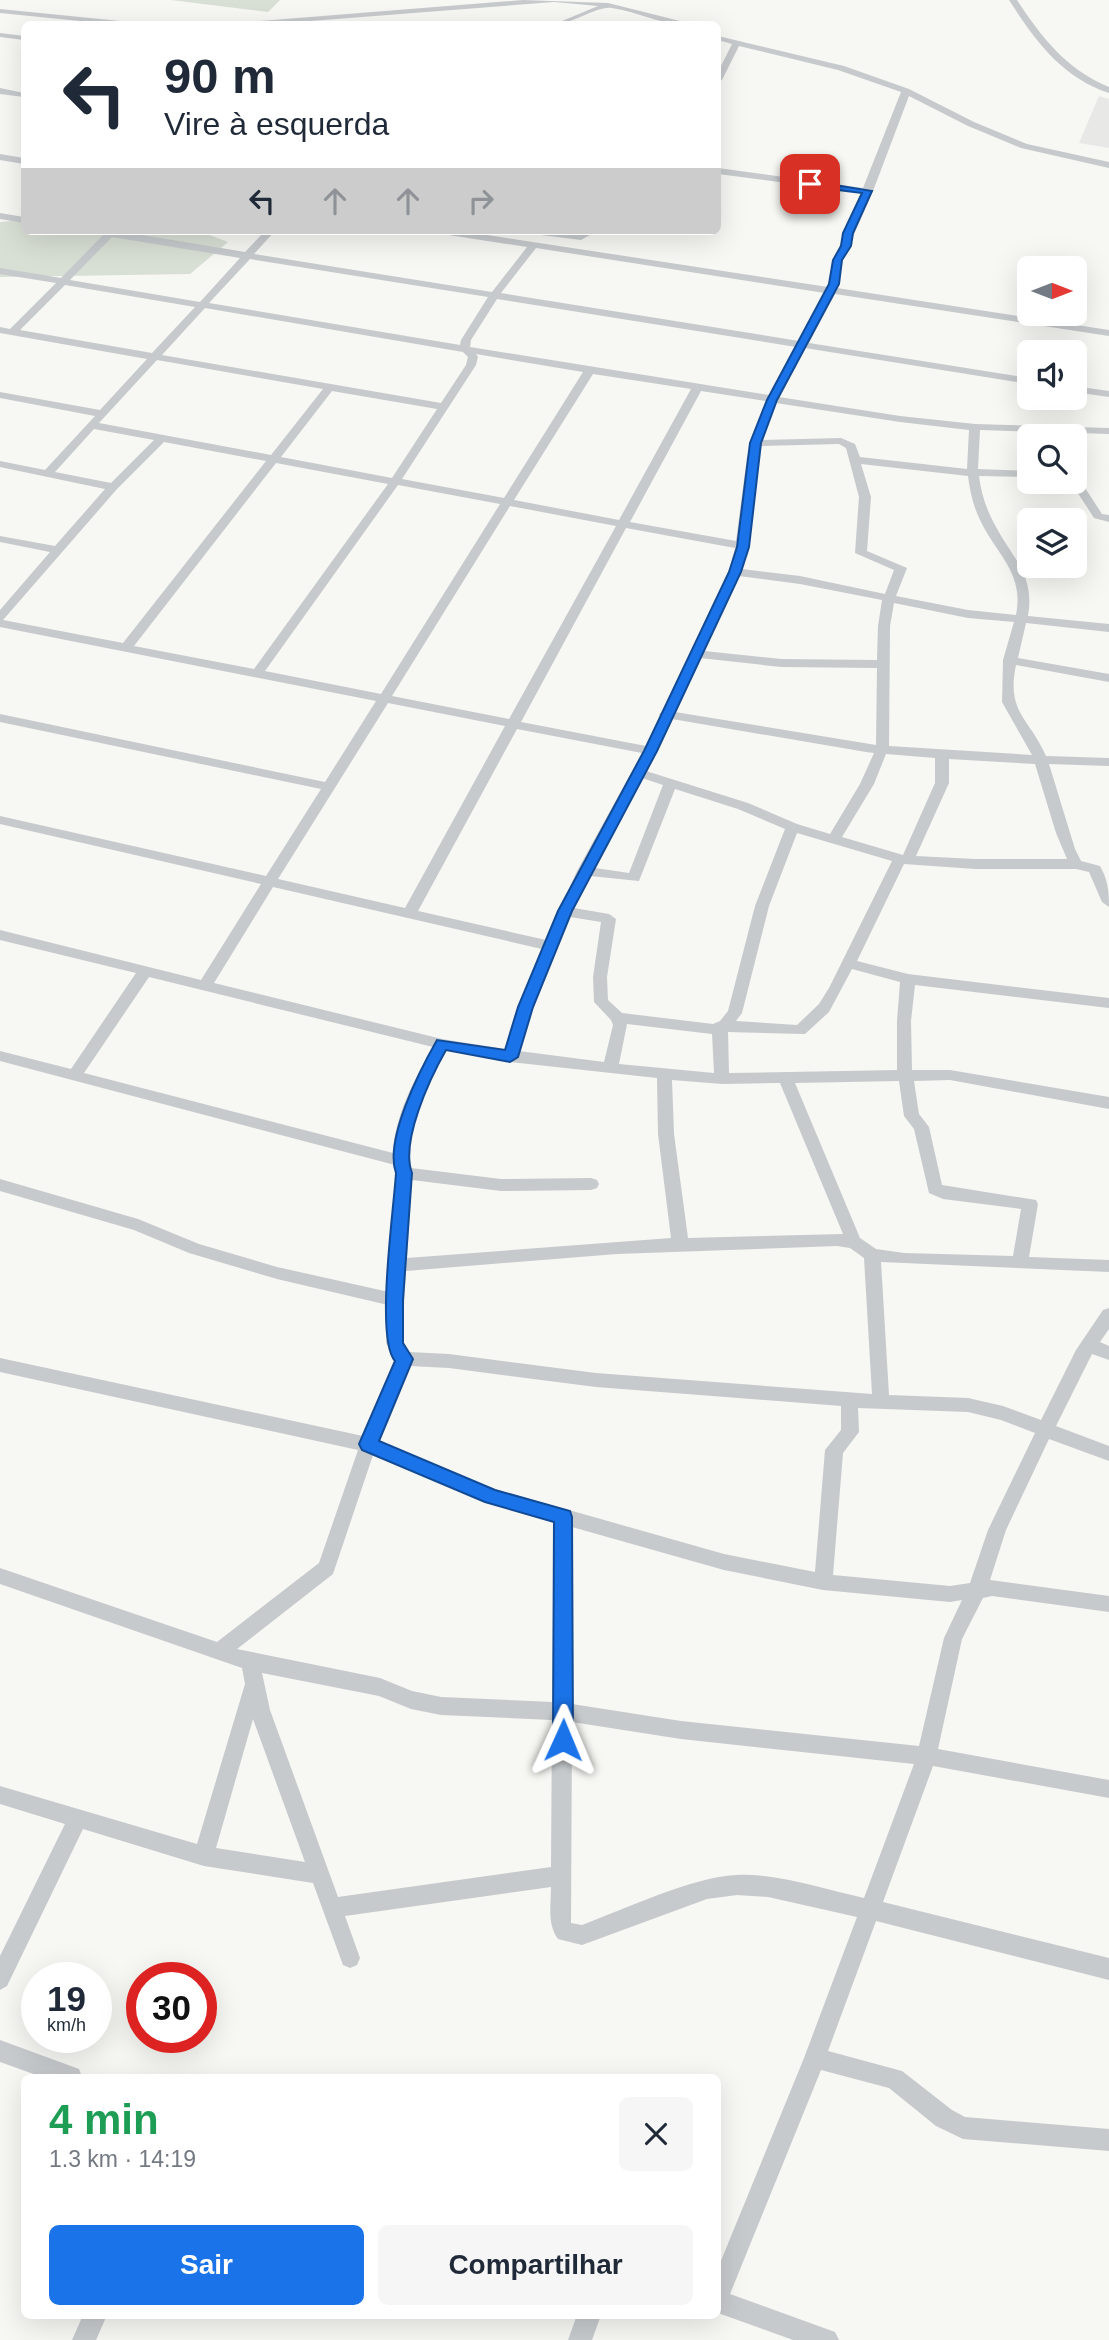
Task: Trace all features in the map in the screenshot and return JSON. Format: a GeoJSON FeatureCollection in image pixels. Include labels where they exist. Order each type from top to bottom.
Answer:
{"type":"FeatureCollection","features":[{"type":"Feature","properties":{"kind":"street"},"geometry":{"type":"LineString","coordinates":[[295,21],[530,0],[615,7],[675,21]]}},
{"type":"Feature","properties":{"kind":"street"},"geometry":{"type":"LineString","coordinates":[[587,21],[636,0]]}},
{"type":"Feature","properties":{"kind":"street"},"geometry":{"type":"LineString","coordinates":[[1013,0],[1045,49],[1070,70],[1109,90]]}},
{"type":"Feature","properties":{"kind":"street"},"geometry":{"type":"LineString","coordinates":[[358,21],[526,5],[598,10]]}},
{"type":"Feature","properties":{"kind":"street"},"geometry":{"type":"LineString","coordinates":[[567,21],[615,7],[653,21]]}},
{"type":"Feature","properties":{"kind":"street"},"geometry":{"type":"LineString","coordinates":[[0,11],[100,21]]}},
{"type":"Feature","properties":{"kind":"street"},"geometry":{"type":"LineString","coordinates":[[0,16],[42,21]]}},
{"type":"Feature","properties":{"kind":"street"},"geometry":{"type":"LineString","coordinates":[[721,32],[858,66],[921,89],[1030,139],[1109,159]]}},
{"type":"Feature","properties":{"kind":"street"},"geometry":{"type":"LineString","coordinates":[[0,35],[21,38]]}},
{"type":"Feature","properties":{"kind":"street"},"geometry":{"type":"LineString","coordinates":[[721,39],[841,68],[906,91],[971,124],[1024,146],[1109,165]]}},
{"type":"Feature","properties":{"kind":"street"},"geometry":{"type":"LineString","coordinates":[[721,74],[737,43]]}},
{"type":"Feature","properties":{"kind":"street"},"geometry":{"type":"LineString","coordinates":[[0,91],[21,94]]}},
{"type":"Feature","properties":{"kind":"street"},"geometry":{"type":"LineString","coordinates":[[510,1057],[525,1007],[565,911],[584,871],[639,773],[735,572],[743,547],[755,443],[772,400],[833,288],[838,260],[846,246],[848,233],[868,191],[906,91]]}},
{"type":"Feature","properties":{"kind":"street"},"geometry":{"type":"LineString","coordinates":[[0,157],[21,160]]}},
{"type":"Feature","properties":{"kind":"street"},"geometry":{"type":"LineString","coordinates":[[0,164],[21,168]]}},
{"type":"Feature","properties":{"kind":"street"},"geometry":{"type":"LineString","coordinates":[[721,171],[868,191]]}},
{"type":"Feature","properties":{"kind":"street"},"geometry":{"type":"LineString","coordinates":[[0,216],[21,220]]}},
{"type":"Feature","properties":{"kind":"street"},"geometry":{"type":"LineString","coordinates":[[12,333],[109,235]]}},
{"type":"Feature","properties":{"kind":"street"},"geometry":{"type":"LineString","coordinates":[[129,235],[1017,379]]}},
{"type":"Feature","properties":{"kind":"street"},"geometry":{"type":"LineString","coordinates":[[48,473],[266,235]]}},
{"type":"Feature","properties":{"kind":"street"},"geometry":{"type":"LineString","coordinates":[[468,235],[1109,327]]}},
{"type":"Feature","properties":{"kind":"street"},"geometry":{"type":"LineString","coordinates":[[510,235],[1109,333]]}},
{"type":"Feature","properties":{"kind":"street"},"geometry":{"type":"LineString","coordinates":[[567,235],[585,235]]}},
{"type":"Feature","properties":{"kind":"street"},"geometry":{"type":"LineString","coordinates":[[258,673],[393,484],[471,365],[473,357],[466,348],[466,340],[494,296],[534,245]]}},
{"type":"Feature","properties":{"kind":"street"},"geometry":{"type":"LineString","coordinates":[[0,271],[772,400],[975,427],[1109,431]]}},
{"type":"Feature","properties":{"kind":"street"},"geometry":{"type":"LineString","coordinates":[[0,330],[443,407]]}},
{"type":"Feature","properties":{"kind":"street"},"geometry":{"type":"LineString","coordinates":[[205,985],[590,370]]}},
{"type":"Feature","properties":{"kind":"street"},"geometry":{"type":"LineString","coordinates":[[127,646],[329,388]]}},
{"type":"Feature","properties":{"kind":"street"},"geometry":{"type":"LineString","coordinates":[[409,914],[624,527],[697,388]]}},
{"type":"Feature","properties":{"kind":"street"},"geometry":{"type":"LineString","coordinates":[[1087,391],[1109,394]]}},
{"type":"Feature","properties":{"kind":"street"},"geometry":{"type":"LineString","coordinates":[[0,395],[102,414]]}},
{"type":"Feature","properties":{"kind":"street"},"geometry":{"type":"LineString","coordinates":[[91,425],[393,484],[743,547]]}},
{"type":"Feature","properties":{"kind":"street"},"geometry":{"type":"LineString","coordinates":[[975,427],[972,473],[975,496],[983,518],[1022,581],[1019,620],[1009,660],[1008,702],[1039,757],[1060,831],[1076,864]]}},
{"type":"Feature","properties":{"kind":"street"},"geometry":{"type":"LineString","coordinates":[[0,617],[113,487],[161,439]]}},
{"type":"Feature","properties":{"kind":"street"},"geometry":{"type":"LineString","coordinates":[[755,443],[841,441],[851,446],[865,497],[861,554],[901,568],[888,600],[882,664],[882,749],[873,774],[833,841]]}},
{"type":"Feature","properties":{"kind":"street"},"geometry":{"type":"LineString","coordinates":[[857,460],[972,473],[1017,474]]}},
{"type":"Feature","properties":{"kind":"street"},"geometry":{"type":"LineString","coordinates":[[0,464],[113,487]]}},
{"type":"Feature","properties":{"kind":"street"},"geometry":{"type":"LineString","coordinates":[[1084,494],[1098,516],[1109,519]]}},
{"type":"Feature","properties":{"kind":"street"},"geometry":{"type":"LineString","coordinates":[[0,539],[58,550]]}},
{"type":"Feature","properties":{"kind":"street"},"geometry":{"type":"LineString","coordinates":[[735,572],[800,580],[888,600],[1019,620],[1109,628]]}},
{"type":"Feature","properties":{"kind":"street"},"geometry":{"type":"LineString","coordinates":[[0,623],[650,751]]}},
{"type":"Feature","properties":{"kind":"street"},"geometry":{"type":"LineString","coordinates":[[696,653],[781,663],[882,664]]}},
{"type":"Feature","properties":{"kind":"street"},"geometry":{"type":"LineString","coordinates":[[1009,660],[1109,678]]}},
{"type":"Feature","properties":{"kind":"street"},"geometry":{"type":"LineString","coordinates":[[665,714],[824,742],[882,749],[942,755],[1109,762]]}},
{"type":"Feature","properties":{"kind":"street"},"geometry":{"type":"LineString","coordinates":[[0,718],[330,787]]}},
{"type":"Feature","properties":{"kind":"street"},"geometry":{"type":"LineString","coordinates":[[618,1018],[713,1029],[722,1026],[800,1030],[824,1008],[904,859],[942,783],[942,755]]}},
{"type":"Feature","properties":{"kind":"street"},"geometry":{"type":"LineString","coordinates":[[639,773],[833,841],[904,859],[975,864],[1076,864],[1095,869],[1109,902]]}},
{"type":"Feature","properties":{"kind":"street"},"geometry":{"type":"LineString","coordinates":[[584,871],[634,878],[671,782]]}},
{"type":"Feature","properties":{"kind":"street"},"geometry":{"type":"LineString","coordinates":[[0,820],[550,946]]}},
{"type":"Feature","properties":{"kind":"street"},"geometry":{"type":"LineString","coordinates":[[722,1079],[719,1032],[735,1013],[762,906],[792,827]]}},
{"type":"Feature","properties":{"kind":"street"},"geometry":{"type":"LineString","coordinates":[[565,911],[609,919],[600,977],[601,1002],[618,1018],[620,1025],[610,1069]]}},
{"type":"Feature","properties":{"kind":"street"},"geometry":{"type":"LineString","coordinates":[[0,935],[442,1044],[510,1057],[722,1079],[950,1075],[1109,1103]]}},
{"type":"Feature","properties":{"kind":"street"},"geometry":{"type":"LineString","coordinates":[[847,963],[908,979],[1109,1003]]}},
{"type":"Feature","properties":{"kind":"street"},"geometry":{"type":"LineString","coordinates":[[74,1076],[145,971]]}},
{"type":"Feature","properties":{"kind":"street"},"geometry":{"type":"LineString","coordinates":[[908,979],[904,1021],[905,1074],[912,1116],[921,1127],[935,1189],[943,1193],[1026,1201],[1030,1204],[1020,1264]]}},
{"type":"Feature","properties":{"kind":"street"},"geometry":{"type":"LineString","coordinates":[[442,1044],[419,1085],[402,1167],[394,1343],[404,1359],[449,1361],[596,1380],[849,1400],[968,1405],[1003,1413],[1109,1454]]}},
{"type":"Feature","properties":{"kind":"street"},"geometry":{"type":"LineString","coordinates":[[0,1056],[402,1167],[501,1185],[591,1184]]}},
{"type":"Feature","properties":{"kind":"street"},"geometry":{"type":"LineString","coordinates":[[664,1075],[666,1134],[680,1242]]}},
{"type":"Feature","properties":{"kind":"street"},"geometry":{"type":"LineString","coordinates":[[786,1079],[854,1242]]}},
{"type":"Feature","properties":{"kind":"street"},"geometry":{"type":"LineString","coordinates":[[0,1185],[138,1225],[195,1248],[276,1273],[394,1300]]}},
{"type":"Feature","properties":{"kind":"street"},"geometry":{"type":"LineString","coordinates":[[398,1265],[680,1242],[837,1240],[854,1242],[872,1255],[1020,1264],[1109,1266]]}},
{"type":"Feature","properties":{"kind":"street"},"geometry":{"type":"LineString","coordinates":[[872,1255],[881,1401]]}},
{"type":"Feature","properties":{"kind":"street"},"geometry":{"type":"LineString","coordinates":[[721,2288],[814,2058],[927,1756],[953,1638],[978,1588],[998,1530],[1089,1345],[1109,1315]]}},
{"type":"Feature","properties":{"kind":"street"},"geometry":{"type":"LineString","coordinates":[[1089,1345],[1109,1353]]}},
{"type":"Feature","properties":{"kind":"street"},"geometry":{"type":"LineString","coordinates":[[221,1650],[327,1568],[368,1444],[404,1359]]}},
{"type":"Feature","properties":{"kind":"street"},"geometry":{"type":"LineString","coordinates":[[0,1365],[368,1444],[492,1496],[724,1562],[823,1582],[950,1594],[978,1588],[1109,1604]]}},
{"type":"Feature","properties":{"kind":"street"},"geometry":{"type":"LineString","coordinates":[[823,1582],[834,1450],[850,1432],[849,1400]]}},
{"type":"Feature","properties":{"kind":"street"},"geometry":{"type":"LineString","coordinates":[[563,1517],[561,1926],[572,1935],[582,1935],[707,1889],[737,1885],[768,1887],[869,1909],[1109,1969]]}},
{"type":"Feature","properties":{"kind":"street"},"geometry":{"type":"LineString","coordinates":[[0,1576],[250,1662],[356,1681],[411,1700],[441,1706],[564,1712],[681,1730],[927,1756],[1109,1789]]}},
{"type":"Feature","properties":{"kind":"street"},"geometry":{"type":"LineString","coordinates":[[250,1662],[253,1686],[350,1958]]}},
{"type":"Feature","properties":{"kind":"street"},"geometry":{"type":"LineString","coordinates":[[204,1856],[253,1686]]}},
{"type":"Feature","properties":{"kind":"street"},"geometry":{"type":"LineString","coordinates":[[0,1795],[204,1856],[319,1874]]}},
{"type":"Feature","properties":{"kind":"street"},"geometry":{"type":"LineString","coordinates":[[0,1979],[77,1820]]}},
{"type":"Feature","properties":{"kind":"street"},"geometry":{"type":"LineString","coordinates":[[333,1908],[561,1877]]}},
{"type":"Feature","properties":{"kind":"street"},"geometry":{"type":"LineString","coordinates":[[0,2051],[63,2074]]}},
{"type":"Feature","properties":{"kind":"street"},"geometry":{"type":"LineString","coordinates":[[814,2058],[894,2079],[944,2118],[963,2127],[1109,2140]]}},
{"type":"Feature","properties":{"kind":"street"},"geometry":{"type":"LineString","coordinates":[[721,2303],[827,2340]]}},
{"type":"Feature","properties":{"kind":"street"},"geometry":{"type":"LineString","coordinates":[[84,2340],[93,2319]]}},
{"type":"Feature","properties":{"kind":"street"},"geometry":{"type":"LineString","coordinates":[[580,2340],[588,2319]]}},
{"type":"Feature","properties":{"kind":"shaded area"},"geometry":{"type":"Polygon","coordinates":[[[171,0],[280,0],[268,12],[171,0]]]}},
{"type":"Feature","properties":{"kind":"shaded area"},"geometry":{"type":"Polygon","coordinates":[[[1099,96],[1109,99],[1109,148],[1079,143],[1099,96]]]}},
{"type":"Feature","properties":{"kind":"shaded area"},"geometry":{"type":"Polygon","coordinates":[[[21,220],[21,235],[210,235],[228,242],[190,274],[0,277],[0,222],[21,220]]]}},
{"type":"Feature","properties":{"kind":"route"},"geometry":{"type":"LineString","coordinates":[[563,1740],[563,1517],[492,1496],[368,1444],[404,1359],[394,1343],[394,1300],[404,1173],[400,1161],[406,1126],[419,1085],[442,1044],[510,1057],[525,1007],[565,911],[584,871],[639,773],[735,572],[743,547],[755,443],[772,400],[834,284],[838,260],[848,243],[848,233],[868,191],[810,184]]}}]}
